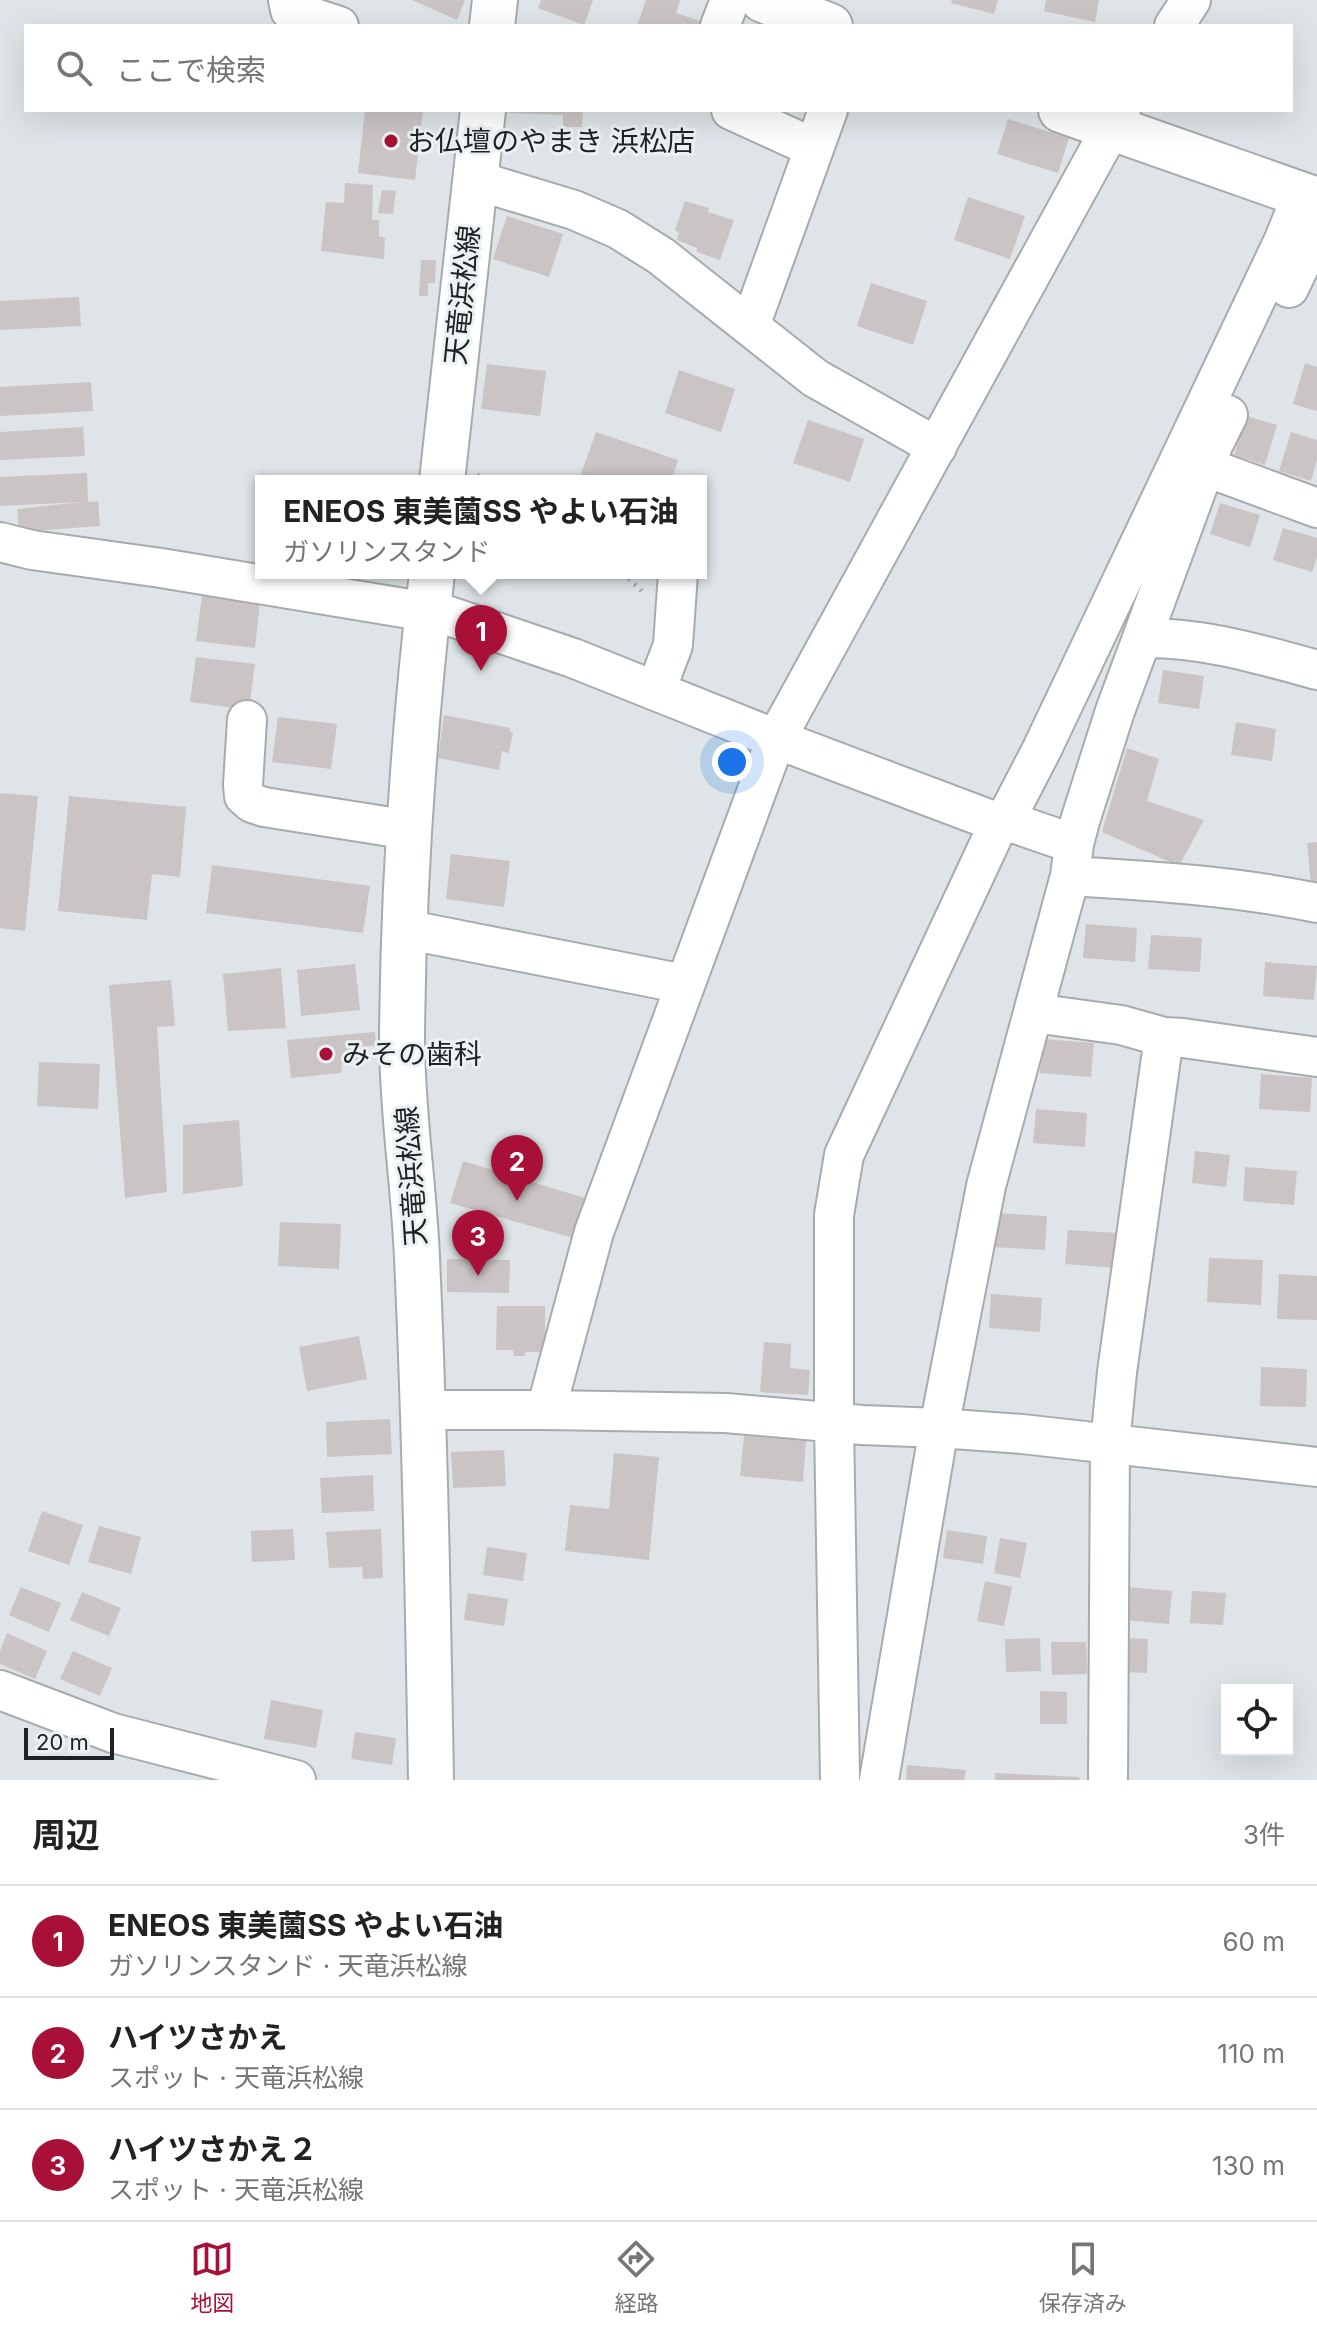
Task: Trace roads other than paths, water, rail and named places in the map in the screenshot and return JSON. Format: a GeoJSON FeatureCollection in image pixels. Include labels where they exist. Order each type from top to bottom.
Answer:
{"type":"FeatureCollection","features":[{"type":"Feature","properties":{"kind":"main road"},"geometry":{"type":"LineString","coordinates":[[492,24],[495,0]]}},
{"type":"Feature","properties":{"kind":"main road"},"geometry":{"type":"LineString","coordinates":[[763,0],[825,24]]}},
{"type":"Feature","properties":{"kind":"main road","name":"天竜浜松線"},"geometry":{"type":"LineString","coordinates":[[443,475],[483,112]]}},
{"type":"Feature","properties":{"kind":"main road"},"geometry":{"type":"LineString","coordinates":[[1073,112],[1115,119],[1312,208]]}},
{"type":"Feature","properties":{"kind":"main road","name":"天竜浜松線"},"geometry":{"type":"LineString","coordinates":[[430,592],[415,736],[404,929],[402,1043],[415,1205],[424,1410],[431,1780]]}},
{"type":"Feature","properties":{"kind":"street"},"geometry":{"type":"LineString","coordinates":[[288,0],[290,10],[333,24]]}},
{"type":"Feature","properties":{"kind":"street"},"geometry":{"type":"LineString","coordinates":[[721,24],[730,0]]}},
{"type":"Feature","properties":{"kind":"street"},"geometry":{"type":"LineString","coordinates":[[1175,24],[1191,0]]}},
{"type":"Feature","properties":{"kind":"street"},"geometry":{"type":"LineString","coordinates":[[735,112],[814,148]]}},
{"type":"Feature","properties":{"kind":"street"},"geometry":{"type":"LineString","coordinates":[[750,326],[827,112]]}},
{"type":"Feature","properties":{"kind":"street"},"geometry":{"type":"LineString","coordinates":[[546,1410],[594,1232],[776,739],[1115,119]]}},
{"type":"Feature","properties":{"kind":"street"},"geometry":{"type":"LineString","coordinates":[[475,180],[574,210],[618,229],[661,256],[823,383],[937,447]]}},
{"type":"Feature","properties":{"kind":"street"},"geometry":{"type":"LineString","coordinates":[[879,1780],[939,1428],[986,1186],[1072,860],[1115,711],[1213,445],[1312,208]]}},
{"type":"Feature","properties":{"kind":"street"},"geometry":{"type":"LineString","coordinates":[[840,1780],[834,1423],[835,1203],[844,1155],[999,823],[1011,809],[1042,749],[1283,242],[1312,208]]}},
{"type":"Feature","properties":{"kind":"street"},"geometry":{"type":"LineString","coordinates":[[1206,467],[1317,508]]}},
{"type":"Feature","properties":{"kind":"street"},"geometry":{"type":"LineString","coordinates":[[0,542],[32,550],[255,574]]}},
{"type":"Feature","properties":{"kind":"street"},"geometry":{"type":"LineString","coordinates":[[307,579],[430,592],[504,634],[999,823],[1013,823],[1072,860],[1142,880],[1267,893],[1317,903]]}},
{"type":"Feature","properties":{"kind":"street"},"geometry":{"type":"LineString","coordinates":[[656,690],[673,645],[678,579]]}},
{"type":"Feature","properties":{"kind":"street"},"geometry":{"type":"LineString","coordinates":[[1142,638],[1176,638],[1228,646],[1317,670]]}},
{"type":"Feature","properties":{"kind":"street"},"geometry":{"type":"LineString","coordinates":[[247,720],[243,785],[244,796],[252,803],[410,830]]}},
{"type":"Feature","properties":{"kind":"street"},"geometry":{"type":"LineString","coordinates":[[404,929],[684,984]]}},
{"type":"Feature","properties":{"kind":"street"},"geometry":{"type":"LineString","coordinates":[[1034,1013],[1121,1025],[1164,1037],[1317,1057]]}},
{"type":"Feature","properties":{"kind":"street"},"geometry":{"type":"LineString","coordinates":[[1108,1780],[1110,1444],[1117,1372],[1164,1037]]}},
{"type":"Feature","properties":{"kind":"street"},"geometry":{"type":"LineString","coordinates":[[424,1410],[726,1413],[939,1428],[1317,1467]]}},
{"type":"Feature","properties":{"kind":"street"},"geometry":{"type":"LineString","coordinates":[[0,1690],[113,1733],[296,1780]]}},
{"type":"Feature","properties":{"kind":"place","name":"お仏壇のやまき 浜松店"},"geometry":{"type":"Point","coordinates":[391,141]}},
{"type":"Feature","properties":{"kind":"place","name":"ENEOS 東美薗SS やよい石油"},"geometry":{"type":"Point","coordinates":[481,671]}},
{"type":"Feature","properties":{"kind":"place","name":"みその歯科"},"geometry":{"type":"Point","coordinates":[326,1054]}},
{"type":"Feature","properties":{"kind":"place","name":"ハイツさかえ"},"geometry":{"type":"Point","coordinates":[517,1201]}},
{"type":"Feature","properties":{"kind":"place","name":"ハイツさかえ２"},"geometry":{"type":"Point","coordinates":[478,1276]}}]}
